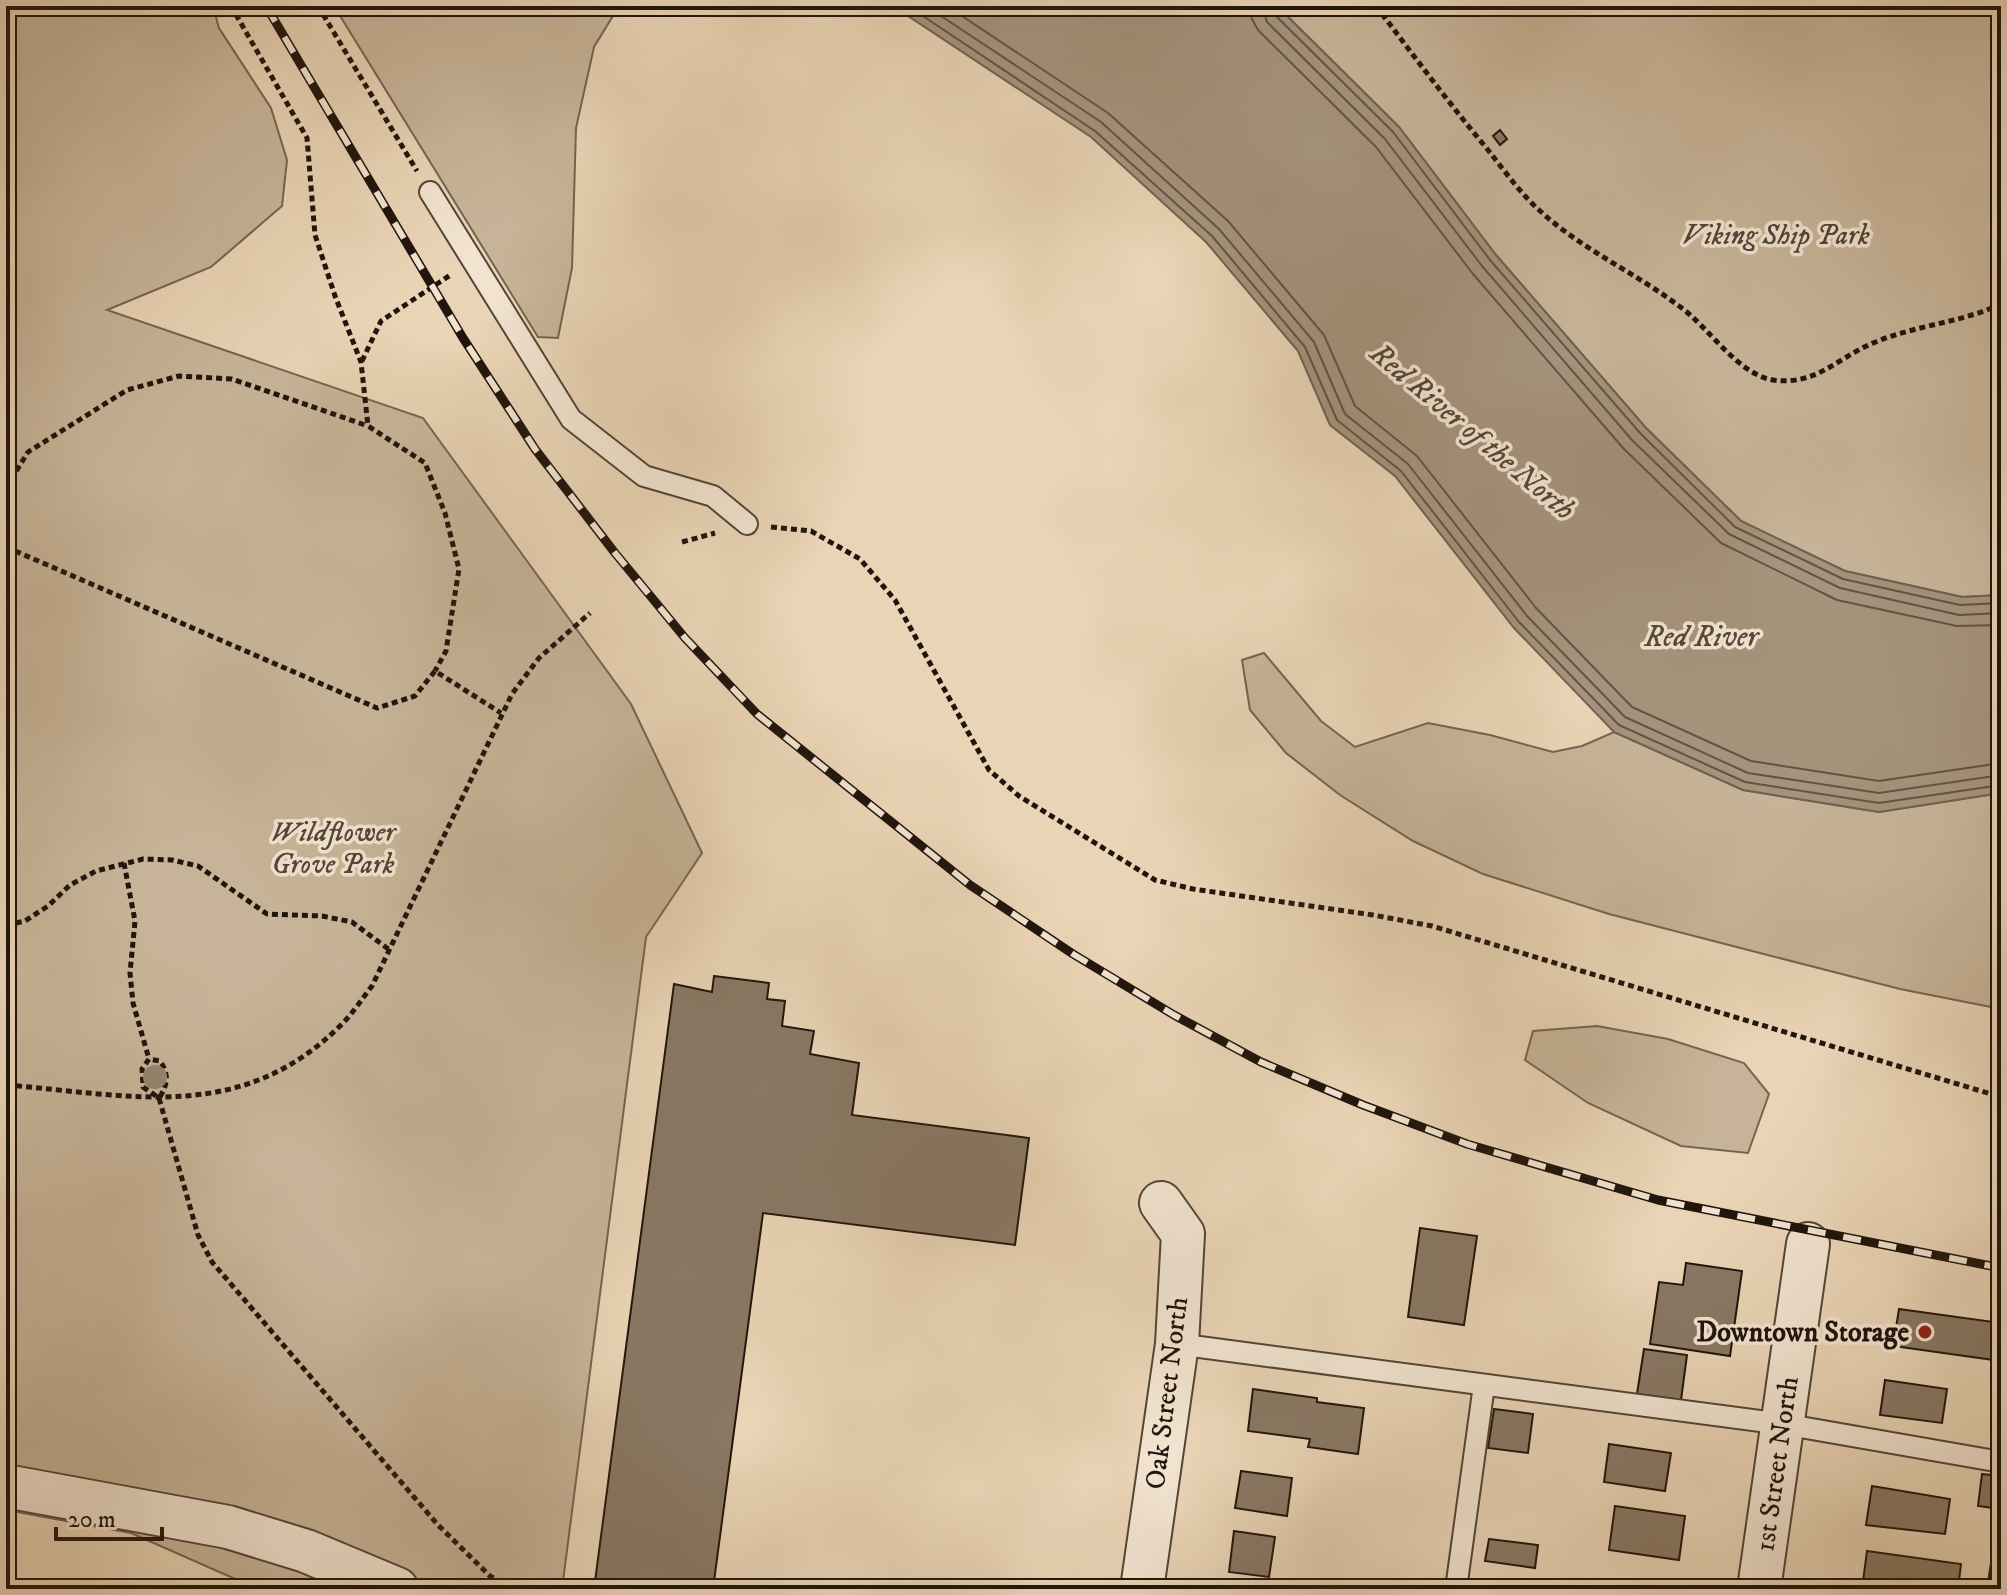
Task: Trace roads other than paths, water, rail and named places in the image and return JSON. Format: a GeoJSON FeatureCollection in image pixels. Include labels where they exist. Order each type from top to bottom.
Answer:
{"type":"FeatureCollection","features":[{"type":"Feature","properties":{"kind":"street","name":"Oak Street North"},"geometry":{"type":"LineString","coordinates":[[1142,1589],[1177,1344],[1183,1234],[1161,1203]]}},
{"type":"Feature","properties":{"kind":"street","name":"1st Street North"},"geometry":{"type":"LineString","coordinates":[[1759,1589],[1808,1244]]}},
{"type":"Feature","properties":{"kind":"street"},"geometry":{"type":"LineString","coordinates":[[6,1486],[228,1527],[306,1551],[397,1589]]}},
{"type":"Feature","properties":{"kind":"lane"},"geometry":{"type":"LineString","coordinates":[[430,192],[571,419],[644,476],[713,496],[747,524]]}},
{"type":"Feature","properties":{"kind":"lane"},"geometry":{"type":"LineString","coordinates":[[1177,1344],[1783,1424],[2001,1462]]}},
{"type":"Feature","properties":{"kind":"lane"},"geometry":{"type":"LineString","coordinates":[[1456,1589],[1484,1385]]}},
{"type":"Feature","properties":{"kind":"water","name":"Red River"},"geometry":{"type":"Polygon","coordinates":[[[893,6],[1277,6],[1399,127],[1496,255],[1646,428],[1741,521],[1845,571],[1962,597],[2001,595],[2001,793],[1879,812],[1743,790],[1614,732],[1514,628],[1395,476],[1330,425],[1298,351],[1206,242],[1091,137],[893,6]]]}},
{"type":"Feature","properties":{"kind":"railway"},"geometry":{"type":"LineString","coordinates":[[266,6],[463,338],[535,449],[615,553],[685,638],[757,714],[970,885],[1073,954],[1174,1015],[1261,1062],[1467,1144],[1658,1200],[2001,1268]]}},
{"type":"Feature","properties":{"kind":"place","name":"Downtown Storage"},"geometry":{"type":"Point","coordinates":[1925,1332]}},
{"type":"Feature","properties":{"kind":"park label","name":"Viking Ship Park"},"geometry":{"type":"Point","coordinates":[1776,235]}},
{"type":"Feature","properties":{"kind":"park label","name":"Wildflower Grove Park"},"geometry":{"type":"Point","coordinates":[333,848]}},
{"type":"Feature","properties":{"kind":"water label","name":"Red River of the North"},"geometry":{"type":"Point","coordinates":[1472,432]}}]}
